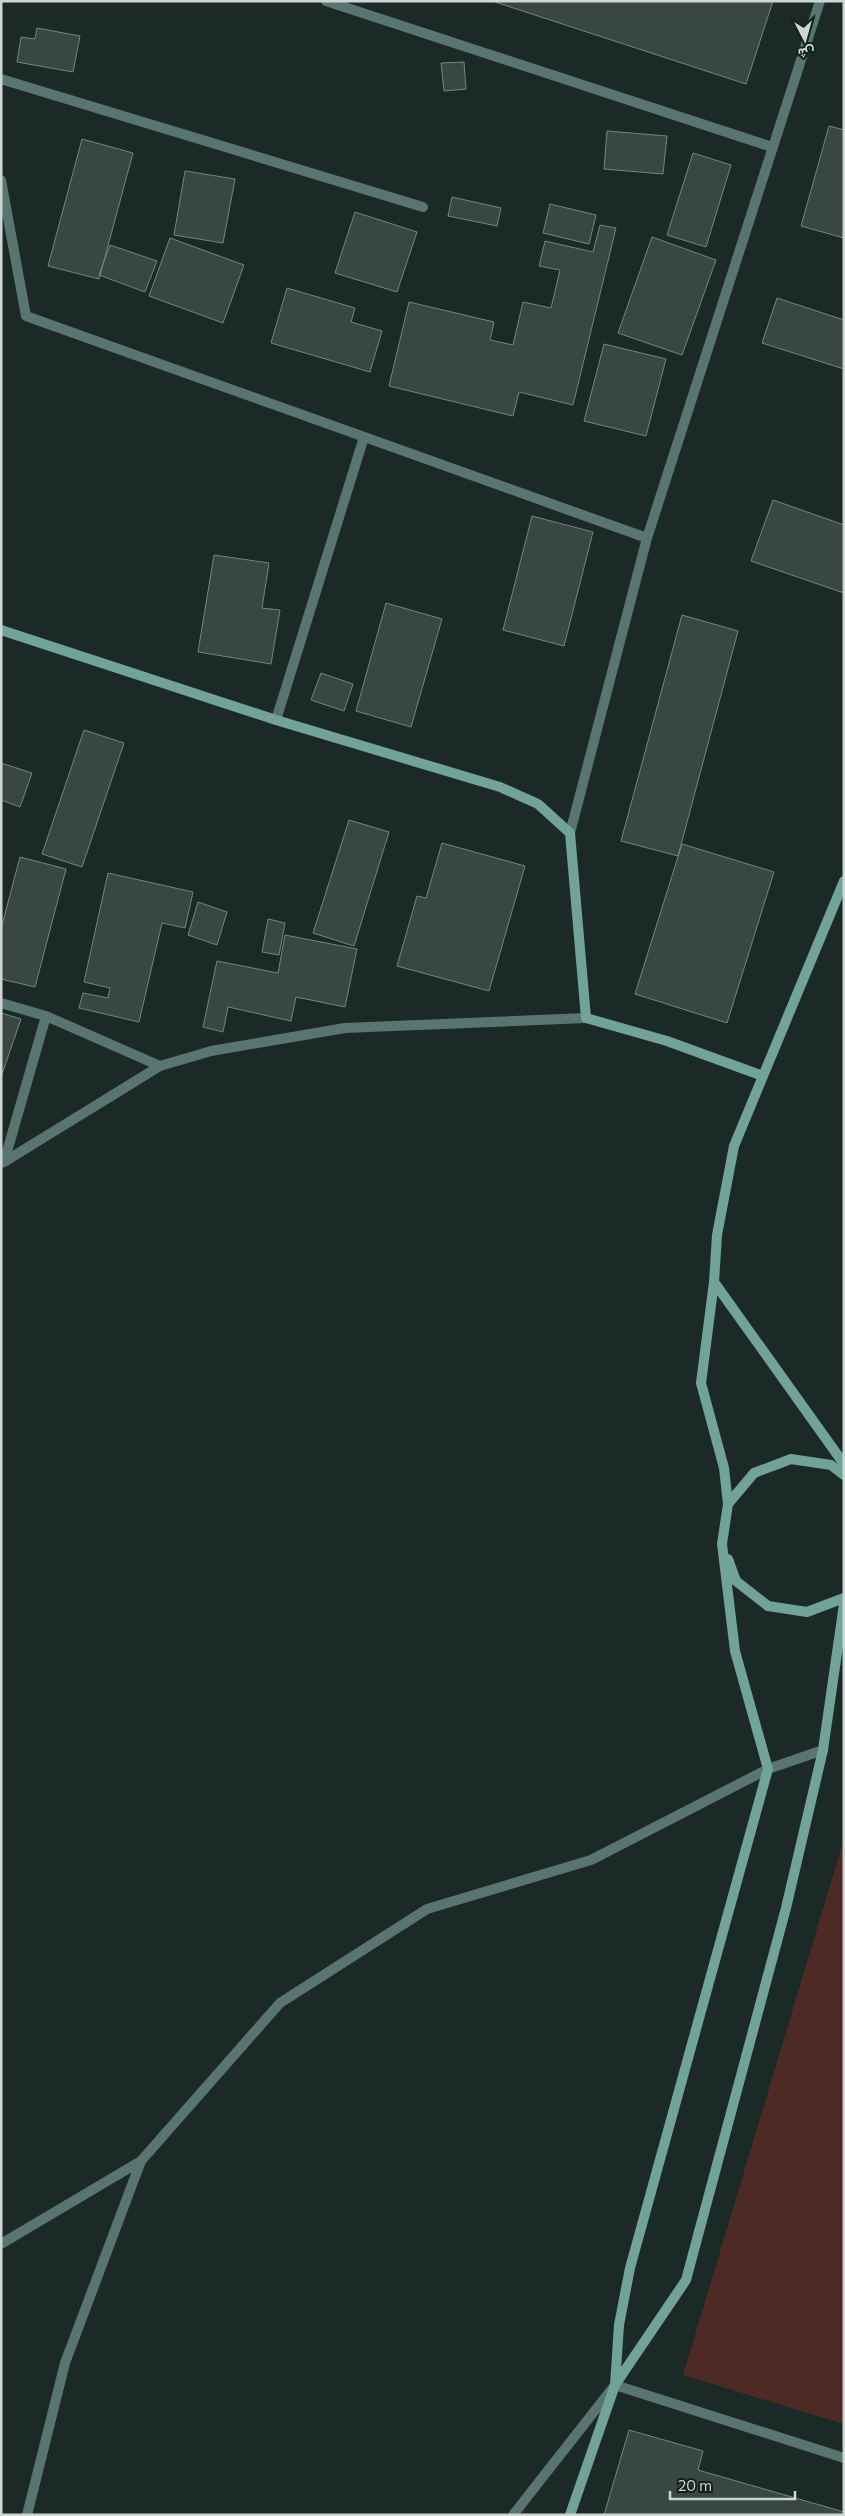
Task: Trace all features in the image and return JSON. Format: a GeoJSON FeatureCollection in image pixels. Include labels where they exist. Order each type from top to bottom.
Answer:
{"type":"FeatureCollection","features":[{"type":"Feature","properties":{"kind":"main road"},"geometry":{"type":"LineString","coordinates":[[1,630],[276,720],[500,787],[538,804],[570,833],[586,1018],[667,1041],[763,1076]]}},
{"type":"Feature","properties":{"kind":"main road"},"geometry":{"type":"LineString","coordinates":[[616,2385],[619,2325],[630,2268],[768,1769],[734,1651],[722,1544],[728,1504],[724,1468],[701,1383],[714,1282],[717,1235],[734,1146],[844,881]]}},
{"type":"Feature","properties":{"kind":"main road"},"geometry":{"type":"LineString","coordinates":[[714,1282],[844,1464]]}},
{"type":"Feature","properties":{"kind":"main road"},"geometry":{"type":"LineString","coordinates":[[728,1504],[754,1473],[791,1459],[831,1465],[844,1475]]}},
{"type":"Feature","properties":{"kind":"main road"},"geometry":{"type":"LineString","coordinates":[[722,1544],[736,1581],[768,1606],[807,1612],[844,1598]]}},
{"type":"Feature","properties":{"kind":"main road"},"geometry":{"type":"LineString","coordinates":[[570,2515],[616,2385],[686,2280],[786,1908],[823,1750],[844,1604]]}},
{"type":"Feature","properties":{"kind":"street"},"geometry":{"type":"LineString","coordinates":[[326,1],[772,147]]}},
{"type":"Feature","properties":{"kind":"street"},"geometry":{"type":"LineString","coordinates":[[570,833],[647,538],[820,1]]}},
{"type":"Feature","properties":{"kind":"street"},"geometry":{"type":"LineString","coordinates":[[1,79],[423,207]]}},
{"type":"Feature","properties":{"kind":"street"},"geometry":{"type":"LineString","coordinates":[[1,180],[26,316],[647,538]]}},
{"type":"Feature","properties":{"kind":"street"},"geometry":{"type":"LineString","coordinates":[[276,720],[364,437]]}},
{"type":"Feature","properties":{"kind":"street"},"geometry":{"type":"LineString","coordinates":[[1,1003],[46,1016],[160,1066]]}},
{"type":"Feature","properties":{"kind":"street"},"geometry":{"type":"LineString","coordinates":[[2,1163],[46,1016]]}},
{"type":"Feature","properties":{"kind":"street"},"geometry":{"type":"LineString","coordinates":[[2,1163],[160,1066],[211,1051],[345,1028],[586,1018]]}},
{"type":"Feature","properties":{"kind":"street"},"geometry":{"type":"LineString","coordinates":[[1,2244],[141,2161],[280,2002],[427,1909],[591,1860],[768,1769],[823,1750]]}},
{"type":"Feature","properties":{"kind":"street"},"geometry":{"type":"LineString","coordinates":[[27,2515],[65,2363],[141,2161]]}},
{"type":"Feature","properties":{"kind":"street"},"geometry":{"type":"LineString","coordinates":[[513,2515],[616,2385],[844,2458]]}},
{"type":"Feature","properties":{"kind":"shaded area"},"geometry":{"type":"Polygon","coordinates":[[[844,1839],[844,2424],[683,2375],[844,1839]]]}},
{"type":"Feature","properties":{"kind":"building"},"geometry":{"type":"Polygon","coordinates":[[[492,1],[773,1],[746,84],[492,1]]]}},
{"type":"Feature","properties":{"kind":"building"},"geometry":{"type":"Polygon","coordinates":[[[37,28],[80,36],[73,72],[17,62],[21,37],[35,39],[37,28]]]}},
{"type":"Feature","properties":{"kind":"building"},"geometry":{"type":"Polygon","coordinates":[[[464,62],[466,89],[444,91],[441,63],[464,62]]]}},
{"type":"Feature","properties":{"kind":"building"},"geometry":{"type":"Polygon","coordinates":[[[829,126],[844,130],[844,238],[801,226],[829,126]]]}},
{"type":"Feature","properties":{"kind":"building"},"geometry":{"type":"Polygon","coordinates":[[[607,131],[667,136],[663,174],[604,169],[607,131]]]}},
{"type":"Feature","properties":{"kind":"building"},"geometry":{"type":"Polygon","coordinates":[[[82,139],[133,153],[99,279],[48,266],[82,139]]]}},
{"type":"Feature","properties":{"kind":"building"},"geometry":{"type":"Polygon","coordinates":[[[693,153],[731,165],[706,247],[667,235],[693,153]]]}},
{"type":"Feature","properties":{"kind":"building"},"geometry":{"type":"Polygon","coordinates":[[[185,171],[235,179],[223,243],[174,235],[185,171]]]}},
{"type":"Feature","properties":{"kind":"building"},"geometry":{"type":"Polygon","coordinates":[[[452,197],[501,208],[497,226],[448,216],[452,197]]]}},
{"type":"Feature","properties":{"kind":"building"},"geometry":{"type":"Polygon","coordinates":[[[550,204],[596,215],[589,244],[543,233],[550,204]]]}},
{"type":"Feature","properties":{"kind":"building"},"geometry":{"type":"Polygon","coordinates":[[[355,212],[417,232],[397,292],[335,273],[355,212]]]}},
{"type":"Feature","properties":{"kind":"building"},"geometry":{"type":"Polygon","coordinates":[[[600,225],[616,228],[573,405],[519,392],[513,416],[389,386],[409,302],[494,322],[490,340],[513,345],[523,302],[551,308],[560,270],[539,266],[545,241],[593,252],[600,225]]]}},
{"type":"Feature","properties":{"kind":"building"},"geometry":{"type":"Polygon","coordinates":[[[652,237],[716,260],[682,355],[618,333],[652,237]]]}},
{"type":"Feature","properties":{"kind":"building"},"geometry":{"type":"Polygon","coordinates":[[[170,238],[244,265],[223,323],[149,296],[170,238]]]}},
{"type":"Feature","properties":{"kind":"building"},"geometry":{"type":"Polygon","coordinates":[[[110,245],[157,261],[145,292],[99,275],[110,245]]]}},
{"type":"Feature","properties":{"kind":"building"},"geometry":{"type":"Polygon","coordinates":[[[287,288],[355,308],[351,322],[382,331],[370,372],[271,343],[287,288]]]}},
{"type":"Feature","properties":{"kind":"building"},"geometry":{"type":"Polygon","coordinates":[[[777,298],[844,320],[844,369],[762,343],[777,298]]]}},
{"type":"Feature","properties":{"kind":"building"},"geometry":{"type":"Polygon","coordinates":[[[604,344],[666,359],[646,436],[584,421],[604,344]]]}},
{"type":"Feature","properties":{"kind":"building"},"geometry":{"type":"Polygon","coordinates":[[[773,500],[844,525],[844,593],[751,561],[773,500]]]}},
{"type":"Feature","properties":{"kind":"building"},"geometry":{"type":"Polygon","coordinates":[[[532,516],[593,532],[564,646],[503,630],[532,516]]]}},
{"type":"Feature","properties":{"kind":"building"},"geometry":{"type":"Polygon","coordinates":[[[214,555],[269,563],[262,608],[280,610],[271,664],[198,652],[214,555]]]}},
{"type":"Feature","properties":{"kind":"building"},"geometry":{"type":"Polygon","coordinates":[[[386,603],[442,619],[411,727],[356,711],[386,603]]]}},
{"type":"Feature","properties":{"kind":"building"},"geometry":{"type":"Polygon","coordinates":[[[682,615],[738,631],[678,856],[621,841],[682,615]]]}},
{"type":"Feature","properties":{"kind":"building"},"geometry":{"type":"Polygon","coordinates":[[[321,673],[353,684],[344,711],[311,700],[321,673]]]}},
{"type":"Feature","properties":{"kind":"building"},"geometry":{"type":"Polygon","coordinates":[[[84,730],[124,743],[82,867],[42,854],[84,730]]]}},
{"type":"Feature","properties":{"kind":"building"},"geometry":{"type":"Polygon","coordinates":[[[1,763],[32,773],[20,807],[1,800],[1,763]]]}},
{"type":"Feature","properties":{"kind":"building"},"geometry":{"type":"Polygon","coordinates":[[[349,820],[389,832],[354,946],[313,933],[349,820]]]}},
{"type":"Feature","properties":{"kind":"building"},"geometry":{"type":"Polygon","coordinates":[[[442,843],[525,866],[489,991],[397,966],[417,896],[426,898],[442,843]]]}},
{"type":"Feature","properties":{"kind":"building"},"geometry":{"type":"Polygon","coordinates":[[[682,844],[774,872],[727,1023],[635,994],[682,844]]]}},
{"type":"Feature","properties":{"kind":"building"},"geometry":{"type":"Polygon","coordinates":[[[20,857],[66,869],[35,987],[1,979],[1,929],[20,857]]]}},
{"type":"Feature","properties":{"kind":"building"},"geometry":{"type":"Polygon","coordinates":[[[108,873],[193,892],[185,928],[162,923],[139,1022],[79,1008],[83,993],[108,998],[110,988],[84,982],[108,873]]]}},
{"type":"Feature","properties":{"kind":"building"},"geometry":{"type":"Polygon","coordinates":[[[198,902],[227,912],[217,945],[188,935],[198,902]]]}},
{"type":"Feature","properties":{"kind":"building"},"geometry":{"type":"Polygon","coordinates":[[[268,919],[285,923],[279,955],[262,952],[268,919]]]}},
{"type":"Feature","properties":{"kind":"building"},"geometry":{"type":"Polygon","coordinates":[[[285,935],[357,949],[345,1007],[296,997],[291,1021],[228,1007],[223,1032],[203,1027],[217,961],[278,973],[285,935]]]}},
{"type":"Feature","properties":{"kind":"building"},"geometry":{"type":"Polygon","coordinates":[[[1,1013],[21,1019],[1,1077],[1,1013]]]}},
{"type":"Feature","properties":{"kind":"building"},"geometry":{"type":"Polygon","coordinates":[[[629,2430],[703,2451],[698,2470],[844,2512],[844,2515],[604,2515],[629,2430]]]}}]}
